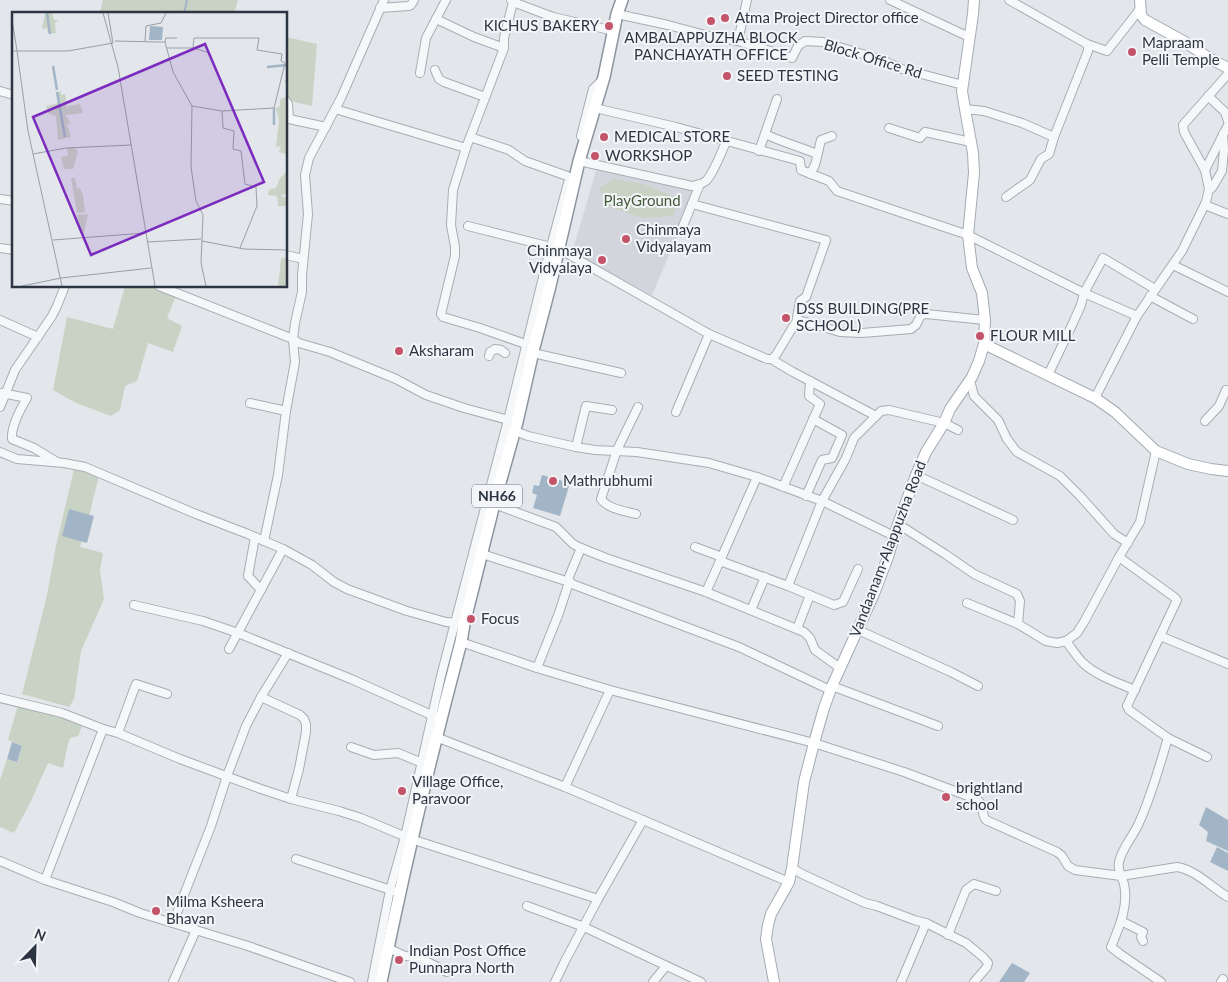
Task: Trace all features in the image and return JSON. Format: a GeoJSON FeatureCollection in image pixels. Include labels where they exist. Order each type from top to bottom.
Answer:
{"type":"FeatureCollection","features":[{"type":"Feature","properties":{"kind":"highway","name":"NH66"},"geometry":{"type":"LineString","coordinates":[[381,982],[388,948],[395,891],[426,764],[436,737],[436,718],[461,642],[460,623],[482,554],[531,348],[550,286],[555,248],[604,77],[619,6]]}},
{"type":"Feature","properties":{"kind":"main road","name":"Vandaanam-Alappuzha Road"},"geometry":{"type":"LineString","coordinates":[[774,982],[766,939],[768,925],[771,914],[789,882],[804,782],[831,688],[874,594],[898,524],[926,452],[944,423],[950,409],[970,380],[980,360],[984,344],[985,320],[982,293],[972,268],[968,235],[974,173],[973,153],[962,91],[974,0]]}},
{"type":"Feature","properties":{"kind":"main road"},"geometry":{"type":"LineString","coordinates":[[1140,4],[1141,15],[1145,20],[1228,68]]}},
{"type":"Feature","properties":{"kind":"main road"},"geometry":{"type":"LineString","coordinates":[[984,344],[1095,398],[1115,412],[1156,451],[1188,464],[1228,471]]}},
{"type":"Feature","properties":{"kind":"street"},"geometry":{"type":"LineString","coordinates":[[264,541],[278,475],[286,411],[295,362],[293,339],[302,292],[301,282],[308,214],[305,175],[308,158],[341,98],[382,4],[409,6],[414,0]]}},
{"type":"Feature","properties":{"kind":"street"},"geometry":{"type":"LineString","coordinates":[[420,73],[426,38],[446,0]]}},
{"type":"Feature","properties":{"kind":"street"},"geometry":{"type":"LineString","coordinates":[[619,6],[668,25],[709,36],[738,41],[747,0]]}},
{"type":"Feature","properties":{"kind":"street"},"geometry":{"type":"LineString","coordinates":[[890,0],[969,37]]}},
{"type":"Feature","properties":{"kind":"street"},"geometry":{"type":"LineString","coordinates":[[1009,0],[1087,44],[1107,51],[1140,4]]}},
{"type":"Feature","properties":{"kind":"street"},"geometry":{"type":"LineString","coordinates":[[614,31],[553,17],[512,1],[504,38],[504,48],[466,148],[453,190],[451,225],[455,248],[441,316],[480,328],[531,348],[621,373]]}},
{"type":"Feature","properties":{"kind":"street"},"geometry":{"type":"LineString","coordinates":[[436,19],[474,37],[504,48]]}},
{"type":"Feature","properties":{"kind":"street","name":"Block Office Rd"},"geometry":{"type":"LineString","coordinates":[[738,41],[792,58],[798,46],[805,41],[823,42],[882,60],[902,69],[963,85]]}},
{"type":"Feature","properties":{"kind":"street"},"geometry":{"type":"LineString","coordinates":[[1006,197],[1030,180],[1041,159],[1049,154],[1088,51],[1087,44]]}},
{"type":"Feature","properties":{"kind":"street"},"geometry":{"type":"LineString","coordinates":[[435,70],[439,79],[444,82],[485,97]]}},
{"type":"Feature","properties":{"kind":"street"},"geometry":{"type":"LineString","coordinates":[[1095,398],[1137,316],[1182,251],[1205,205],[1209,189],[1205,170],[1183,129],[1185,122],[1228,74]]}},
{"type":"Feature","properties":{"kind":"street"},"geometry":{"type":"LineString","coordinates":[[555,248],[570,177],[594,88],[604,77]]}},
{"type":"Feature","properties":{"kind":"street"},"geometry":{"type":"LineString","coordinates":[[1205,170],[1228,123],[1225,112],[1208,96]]}},
{"type":"Feature","properties":{"kind":"street"},"geometry":{"type":"LineString","coordinates":[[759,150],[778,99]]}},
{"type":"Feature","properties":{"kind":"street"},"geometry":{"type":"LineString","coordinates":[[288,104],[289,119],[326,127]]}},
{"type":"Feature","properties":{"kind":"street"},"geometry":{"type":"LineString","coordinates":[[595,108],[676,127],[800,162],[801,170],[829,181],[837,191],[968,235],[1084,293],[1137,316]]}},
{"type":"Feature","properties":{"kind":"street"},"geometry":{"type":"LineString","coordinates":[[335,109],[466,148]]}},
{"type":"Feature","properties":{"kind":"street"},"geometry":{"type":"LineString","coordinates":[[964,109],[984,111],[1022,123],[1054,137]]}},
{"type":"Feature","properties":{"kind":"street"},"geometry":{"type":"LineString","coordinates":[[889,128],[920,138],[925,132],[971,142]]}},
{"type":"Feature","properties":{"kind":"street"},"geometry":{"type":"LineString","coordinates":[[765,134],[779,141],[817,154]]}},
{"type":"Feature","properties":{"kind":"street"},"geometry":{"type":"LineString","coordinates":[[1209,189],[1212,188],[1222,171],[1226,151],[1223,134]]}},
{"type":"Feature","properties":{"kind":"street"},"geometry":{"type":"LineString","coordinates":[[810,174],[815,165],[821,140],[832,136]]}},
{"type":"Feature","properties":{"kind":"street"},"geometry":{"type":"LineString","coordinates":[[470,137],[509,150],[525,161],[570,177]]}},
{"type":"Feature","properties":{"kind":"street"},"geometry":{"type":"LineString","coordinates":[[579,162],[692,186],[706,180],[726,142]]}},
{"type":"Feature","properties":{"kind":"street"},"geometry":{"type":"LineString","coordinates":[[682,231],[700,184]]}},
{"type":"Feature","properties":{"kind":"street"},"geometry":{"type":"LineString","coordinates":[[692,204],[826,240],[806,297],[800,301],[796,323],[772,359]]}},
{"type":"Feature","properties":{"kind":"street"},"geometry":{"type":"LineString","coordinates":[[1205,205],[1228,214]]}},
{"type":"Feature","properties":{"kind":"street"},"geometry":{"type":"LineString","coordinates":[[468,226],[555,248],[708,334],[767,359],[772,359],[876,416]]}},
{"type":"Feature","properties":{"kind":"street"},"geometry":{"type":"LineString","coordinates":[[288,256],[303,259]]}},
{"type":"Feature","properties":{"kind":"street"},"geometry":{"type":"LineString","coordinates":[[1048,376],[1081,305],[1084,293],[1103,258],[1193,319]]}},
{"type":"Feature","properties":{"kind":"street"},"geometry":{"type":"LineString","coordinates":[[1173,265],[1228,292]]}},
{"type":"Feature","properties":{"kind":"street"},"geometry":{"type":"LineString","coordinates":[[0,407],[2,393],[57,306],[64,288]]}},
{"type":"Feature","properties":{"kind":"street"},"geometry":{"type":"LineString","coordinates":[[164,288],[299,343],[330,352],[396,378],[426,395],[513,424],[528,436],[595,450],[658,454],[709,463],[757,477],[822,501],[894,536]]}},
{"type":"Feature","properties":{"kind":"street"},"geometry":{"type":"LineString","coordinates":[[796,323],[802,321],[840,332],[862,334],[911,329],[922,315],[926,314],[985,320]]}},
{"type":"Feature","properties":{"kind":"street"},"geometry":{"type":"LineString","coordinates":[[0,320],[38,337]]}},
{"type":"Feature","properties":{"kind":"street"},"geometry":{"type":"LineString","coordinates":[[676,412],[708,334]]}},
{"type":"Feature","properties":{"kind":"street"},"geometry":{"type":"LineString","coordinates":[[489,356],[490,352],[495,349],[505,353]]}},
{"type":"Feature","properties":{"kind":"street"},"geometry":{"type":"LineString","coordinates":[[970,380],[974,396],[998,420],[1006,439],[1017,452],[1060,476],[1114,534],[1128,543]]}},
{"type":"Feature","properties":{"kind":"street"},"geometry":{"type":"LineString","coordinates":[[783,487],[820,404],[809,396],[810,381]]}},
{"type":"Feature","properties":{"kind":"street"},"geometry":{"type":"LineString","coordinates":[[1206,421],[1219,406],[1226,390],[1228,391]]}},
{"type":"Feature","properties":{"kind":"street"},"geometry":{"type":"LineString","coordinates":[[2,393],[27,398],[20,410],[12,439],[34,448],[59,463]]}},
{"type":"Feature","properties":{"kind":"street"},"geometry":{"type":"LineString","coordinates":[[250,403],[286,411]]}},
{"type":"Feature","properties":{"kind":"street"},"geometry":{"type":"LineString","coordinates":[[576,447],[586,406],[612,410]]}},
{"type":"Feature","properties":{"kind":"street"},"geometry":{"type":"LineString","coordinates":[[636,514],[607,505],[601,499],[617,450],[638,407]]}},
{"type":"Feature","properties":{"kind":"street"},"geometry":{"type":"LineString","coordinates":[[788,586],[822,501],[846,458],[854,438],[881,411],[889,410],[944,423],[958,430]]}},
{"type":"Feature","properties":{"kind":"street"},"geometry":{"type":"LineString","coordinates":[[806,496],[822,460],[832,458],[842,435],[813,419]]}},
{"type":"Feature","properties":{"kind":"street"},"geometry":{"type":"LineString","coordinates":[[351,747],[374,755],[398,752],[426,764],[460,623],[513,424]]}},
{"type":"Feature","properties":{"kind":"street"},"geometry":{"type":"LineString","coordinates":[[967,603],[1018,624],[1046,641],[1066,642],[1077,633],[1084,622],[1140,522],[1156,451]]}},
{"type":"Feature","properties":{"kind":"street"},"geometry":{"type":"LineString","coordinates":[[0,452],[17,459],[85,467],[283,548],[312,565],[346,589],[407,611],[446,622],[460,623]]}},
{"type":"Feature","properties":{"kind":"street"},"geometry":{"type":"LineString","coordinates":[[916,475],[1013,520]]}},
{"type":"Feature","properties":{"kind":"street"},"geometry":{"type":"LineString","coordinates":[[706,592],[757,477]]}},
{"type":"Feature","properties":{"kind":"street"},"geometry":{"type":"LineString","coordinates":[[494,504],[556,527],[573,544],[581,548],[706,592],[797,629],[807,634],[813,647],[819,654],[840,668]]}},
{"type":"Feature","properties":{"kind":"street"},"geometry":{"type":"LineString","coordinates":[[898,524],[974,574],[1017,594],[1020,601],[1018,624]]}},
{"type":"Feature","properties":{"kind":"street"},"geometry":{"type":"LineString","coordinates":[[255,537],[248,576],[261,590]]}},
{"type":"Feature","properties":{"kind":"street"},"geometry":{"type":"LineString","coordinates":[[695,547],[834,605],[843,602],[858,569]]}},
{"type":"Feature","properties":{"kind":"street"},"geometry":{"type":"LineString","coordinates":[[229,649],[283,548]]}},
{"type":"Feature","properties":{"kind":"street"},"geometry":{"type":"LineString","coordinates":[[537,668],[559,613],[569,582],[568,579],[581,548]]}},
{"type":"Feature","properties":{"kind":"street"},"geometry":{"type":"LineString","coordinates":[[482,554],[569,582],[739,647],[831,688],[938,726]]}},
{"type":"Feature","properties":{"kind":"street"},"geometry":{"type":"LineString","coordinates":[[1119,557],[1177,600],[1127,706],[1129,710],[1168,738],[1207,757]]}},
{"type":"Feature","properties":{"kind":"street"},"geometry":{"type":"LineString","coordinates":[[751,610],[765,577]]}},
{"type":"Feature","properties":{"kind":"street"},"geometry":{"type":"LineString","coordinates":[[797,629],[810,595]]}},
{"type":"Feature","properties":{"kind":"street"},"geometry":{"type":"LineString","coordinates":[[134,605],[203,621],[238,633],[351,679],[436,718]]}},
{"type":"Feature","properties":{"kind":"street"},"geometry":{"type":"LineString","coordinates":[[858,630],[978,686]]}},
{"type":"Feature","properties":{"kind":"street"},"geometry":{"type":"LineString","coordinates":[[1160,636],[1228,664]]}},
{"type":"Feature","properties":{"kind":"street"},"geometry":{"type":"LineString","coordinates":[[461,642],[610,690],[814,743],[904,772],[980,801],[986,820],[1056,852],[1075,870],[1121,876],[1177,866],[1185,868],[1227,895]]}},
{"type":"Feature","properties":{"kind":"street"},"geometry":{"type":"LineString","coordinates":[[1066,642],[1083,662],[1098,674],[1135,690]]}},
{"type":"Feature","properties":{"kind":"street"},"geometry":{"type":"LineString","coordinates":[[173,923],[211,826],[246,726],[288,653]]}},
{"type":"Feature","properties":{"kind":"street"},"geometry":{"type":"LineString","coordinates":[[118,733],[136,684],[167,694]]}},
{"type":"Feature","properties":{"kind":"street"},"geometry":{"type":"LineString","coordinates":[[566,787],[610,690]]}},
{"type":"Feature","properties":{"kind":"street"},"geometry":{"type":"LineString","coordinates":[[261,697],[300,716],[306,724],[299,769],[291,799]]}},
{"type":"Feature","properties":{"kind":"street"},"geometry":{"type":"LineString","coordinates":[[0,698],[62,713],[118,733],[180,759],[291,799],[354,816],[408,838],[598,899]]}},
{"type":"Feature","properties":{"kind":"street"},"geometry":{"type":"LineString","coordinates":[[45,880],[103,729]]}},
{"type":"Feature","properties":{"kind":"street"},"geometry":{"type":"LineString","coordinates":[[436,737],[566,787],[789,882]]}},
{"type":"Feature","properties":{"kind":"street"},"geometry":{"type":"LineString","coordinates":[[1161,982],[1111,947],[1121,921],[1125,902],[1124,884],[1118,868],[1120,860],[1146,805],[1168,738]]}},
{"type":"Feature","properties":{"kind":"street"},"geometry":{"type":"LineString","coordinates":[[555,982],[598,899],[643,820]]}},
{"type":"Feature","properties":{"kind":"street"},"geometry":{"type":"LineString","coordinates":[[296,859],[395,891],[372,982]]}},
{"type":"Feature","properties":{"kind":"street"},"geometry":{"type":"LineString","coordinates":[[0,861],[45,880],[113,902],[140,913],[248,946],[350,982]]}},
{"type":"Feature","properties":{"kind":"street"},"geometry":{"type":"LineString","coordinates":[[792,868],[865,903],[926,923],[966,943],[987,962],[987,967],[974,982]]}},
{"type":"Feature","properties":{"kind":"street"},"geometry":{"type":"LineString","coordinates":[[948,935],[966,890],[974,884],[996,891]]}},
{"type":"Feature","properties":{"kind":"street"},"geometry":{"type":"LineString","coordinates":[[527,906],[584,927],[701,982]]}},
{"type":"Feature","properties":{"kind":"street"},"geometry":{"type":"LineString","coordinates":[[1121,921],[1143,932],[1141,937],[1143,941]]}},
{"type":"Feature","properties":{"kind":"street"},"geometry":{"type":"LineString","coordinates":[[901,982],[926,923]]}},
{"type":"Feature","properties":{"kind":"street"},"geometry":{"type":"LineString","coordinates":[[172,982],[196,930]]}},
{"type":"Feature","properties":{"kind":"street"},"geometry":{"type":"LineString","coordinates":[[388,948],[405,956],[418,957],[447,972]]}},
{"type":"Feature","properties":{"kind":"street"},"geometry":{"type":"LineString","coordinates":[[653,982],[666,966]]}},
{"type":"Feature","properties":{"kind":"shaded area","name":"Chinmaya Vidyalayam"},"geometry":{"type":"Polygon","coordinates":[[[598,164],[695,188],[682,225],[652,295],[572,253],[598,164]]]}},
{"type":"Feature","properties":{"kind":"green space"},"geometry":{"type":"Polygon","coordinates":[[[103,0],[238,0],[235,12],[100,12],[103,0]]]}},
{"type":"Feature","properties":{"kind":"green space"},"geometry":{"type":"Polygon","coordinates":[[[288,37],[317,44],[312,106],[288,100],[288,37]]]}},
{"type":"Feature","properties":{"kind":"green space","name":"PlayGround"},"geometry":{"type":"Polygon","coordinates":[[[614,179],[643,184],[680,199],[673,216],[643,218],[610,207],[599,188],[614,179]]]}},
{"type":"Feature","properties":{"kind":"green space"},"geometry":{"type":"Polygon","coordinates":[[[124,288],[157,288],[176,296],[167,318],[182,326],[173,352],[148,343],[137,381],[125,386],[120,410],[111,416],[76,403],[53,390],[67,317],[113,329],[124,288]]]}},
{"type":"Feature","properties":{"kind":"green space"},"geometry":{"type":"Polygon","coordinates":[[[74,469],[99,476],[80,547],[103,553],[100,570],[104,599],[81,651],[74,699],[69,707],[22,694],[47,595],[74,469]]]}},
{"type":"Feature","properties":{"kind":"green space"},"geometry":{"type":"Polygon","coordinates":[[[18,705],[55,714],[83,724],[78,736],[70,738],[63,768],[48,763],[14,833],[0,827],[0,780],[7,759],[17,762],[22,746],[8,740],[18,705]]]}},
{"type":"Feature","properties":{"kind":"water"},"geometry":{"type":"Polygon","coordinates":[[[542,475],[570,483],[560,516],[533,508],[537,495],[532,493],[534,485],[539,486],[542,475]]]}},
{"type":"Feature","properties":{"kind":"water"},"geometry":{"type":"Polygon","coordinates":[[[69,509],[94,516],[87,543],[62,536],[69,509]]]}},
{"type":"Feature","properties":{"kind":"water"},"geometry":{"type":"Polygon","coordinates":[[[12,742],[22,746],[17,762],[7,759],[12,742]]]}},
{"type":"Feature","properties":{"kind":"water"},"geometry":{"type":"Polygon","coordinates":[[[1206,807],[1228,820],[1228,851],[1206,841],[1208,832],[1199,825],[1206,807]]]}},
{"type":"Feature","properties":{"kind":"water"},"geometry":{"type":"Polygon","coordinates":[[[1217,847],[1228,853],[1228,871],[1210,862],[1217,847]]]}},
{"type":"Feature","properties":{"kind":"water"},"geometry":{"type":"Polygon","coordinates":[[[1012,963],[1030,973],[1024,982],[999,982],[1012,963]]]}},
{"type":"Feature","properties":{"kind":"waterway"},"geometry":{"type":"LineString","coordinates":[[184,12],[187,0]]}},
{"type":"Feature","properties":{"kind":"place","name":"Atma Project Director office"},"geometry":{"type":"Point","coordinates":[725,18]}},
{"type":"Feature","properties":{"kind":"place","name":"AMBALAPPUZHA BLOCK PANCHAYATH OFFICE"},"geometry":{"type":"Point","coordinates":[711,21]}},
{"type":"Feature","properties":{"kind":"place","name":"KICHUS BAKERY"},"geometry":{"type":"Point","coordinates":[609,26]}},
{"type":"Feature","properties":{"kind":"place","name":"Mapraam Pelli Temple"},"geometry":{"type":"Point","coordinates":[1132,52]}},
{"type":"Feature","properties":{"kind":"place","name":"SEED TESTING"},"geometry":{"type":"Point","coordinates":[727,76]}},
{"type":"Feature","properties":{"kind":"place","name":"MEDICAL STORE"},"geometry":{"type":"Point","coordinates":[604,137]}},
{"type":"Feature","properties":{"kind":"place","name":"WORKSHOP"},"geometry":{"type":"Point","coordinates":[595,156]}},
{"type":"Feature","properties":{"kind":"place","name":"Chinmaya Vidyalayam"},"geometry":{"type":"Point","coordinates":[626,239]}},
{"type":"Feature","properties":{"kind":"place","name":"Chinmaya Vidyalaya"},"geometry":{"type":"Point","coordinates":[602,260]}},
{"type":"Feature","properties":{"kind":"place","name":"DSS BUILDING(PRE SCHOOL)"},"geometry":{"type":"Point","coordinates":[786,318]}},
{"type":"Feature","properties":{"kind":"place","name":"FLOUR MILL"},"geometry":{"type":"Point","coordinates":[980,336]}},
{"type":"Feature","properties":{"kind":"place","name":"Aksharam"},"geometry":{"type":"Point","coordinates":[399,351]}},
{"type":"Feature","properties":{"kind":"place","name":"Mathrubhumi"},"geometry":{"type":"Point","coordinates":[553,481]}},
{"type":"Feature","properties":{"kind":"place","name":"Focus"},"geometry":{"type":"Point","coordinates":[471,619]}},
{"type":"Feature","properties":{"kind":"place","name":"Village Office, Paravoor"},"geometry":{"type":"Point","coordinates":[402,791]}},
{"type":"Feature","properties":{"kind":"place","name":"brightland school"},"geometry":{"type":"Point","coordinates":[946,797]}},
{"type":"Feature","properties":{"kind":"place","name":"Milma Ksheera Bhavan"},"geometry":{"type":"Point","coordinates":[156,911]}},
{"type":"Feature","properties":{"kind":"place","name":"Indian Post Office Punnapra North"},"geometry":{"type":"Point","coordinates":[399,960]}}]}
